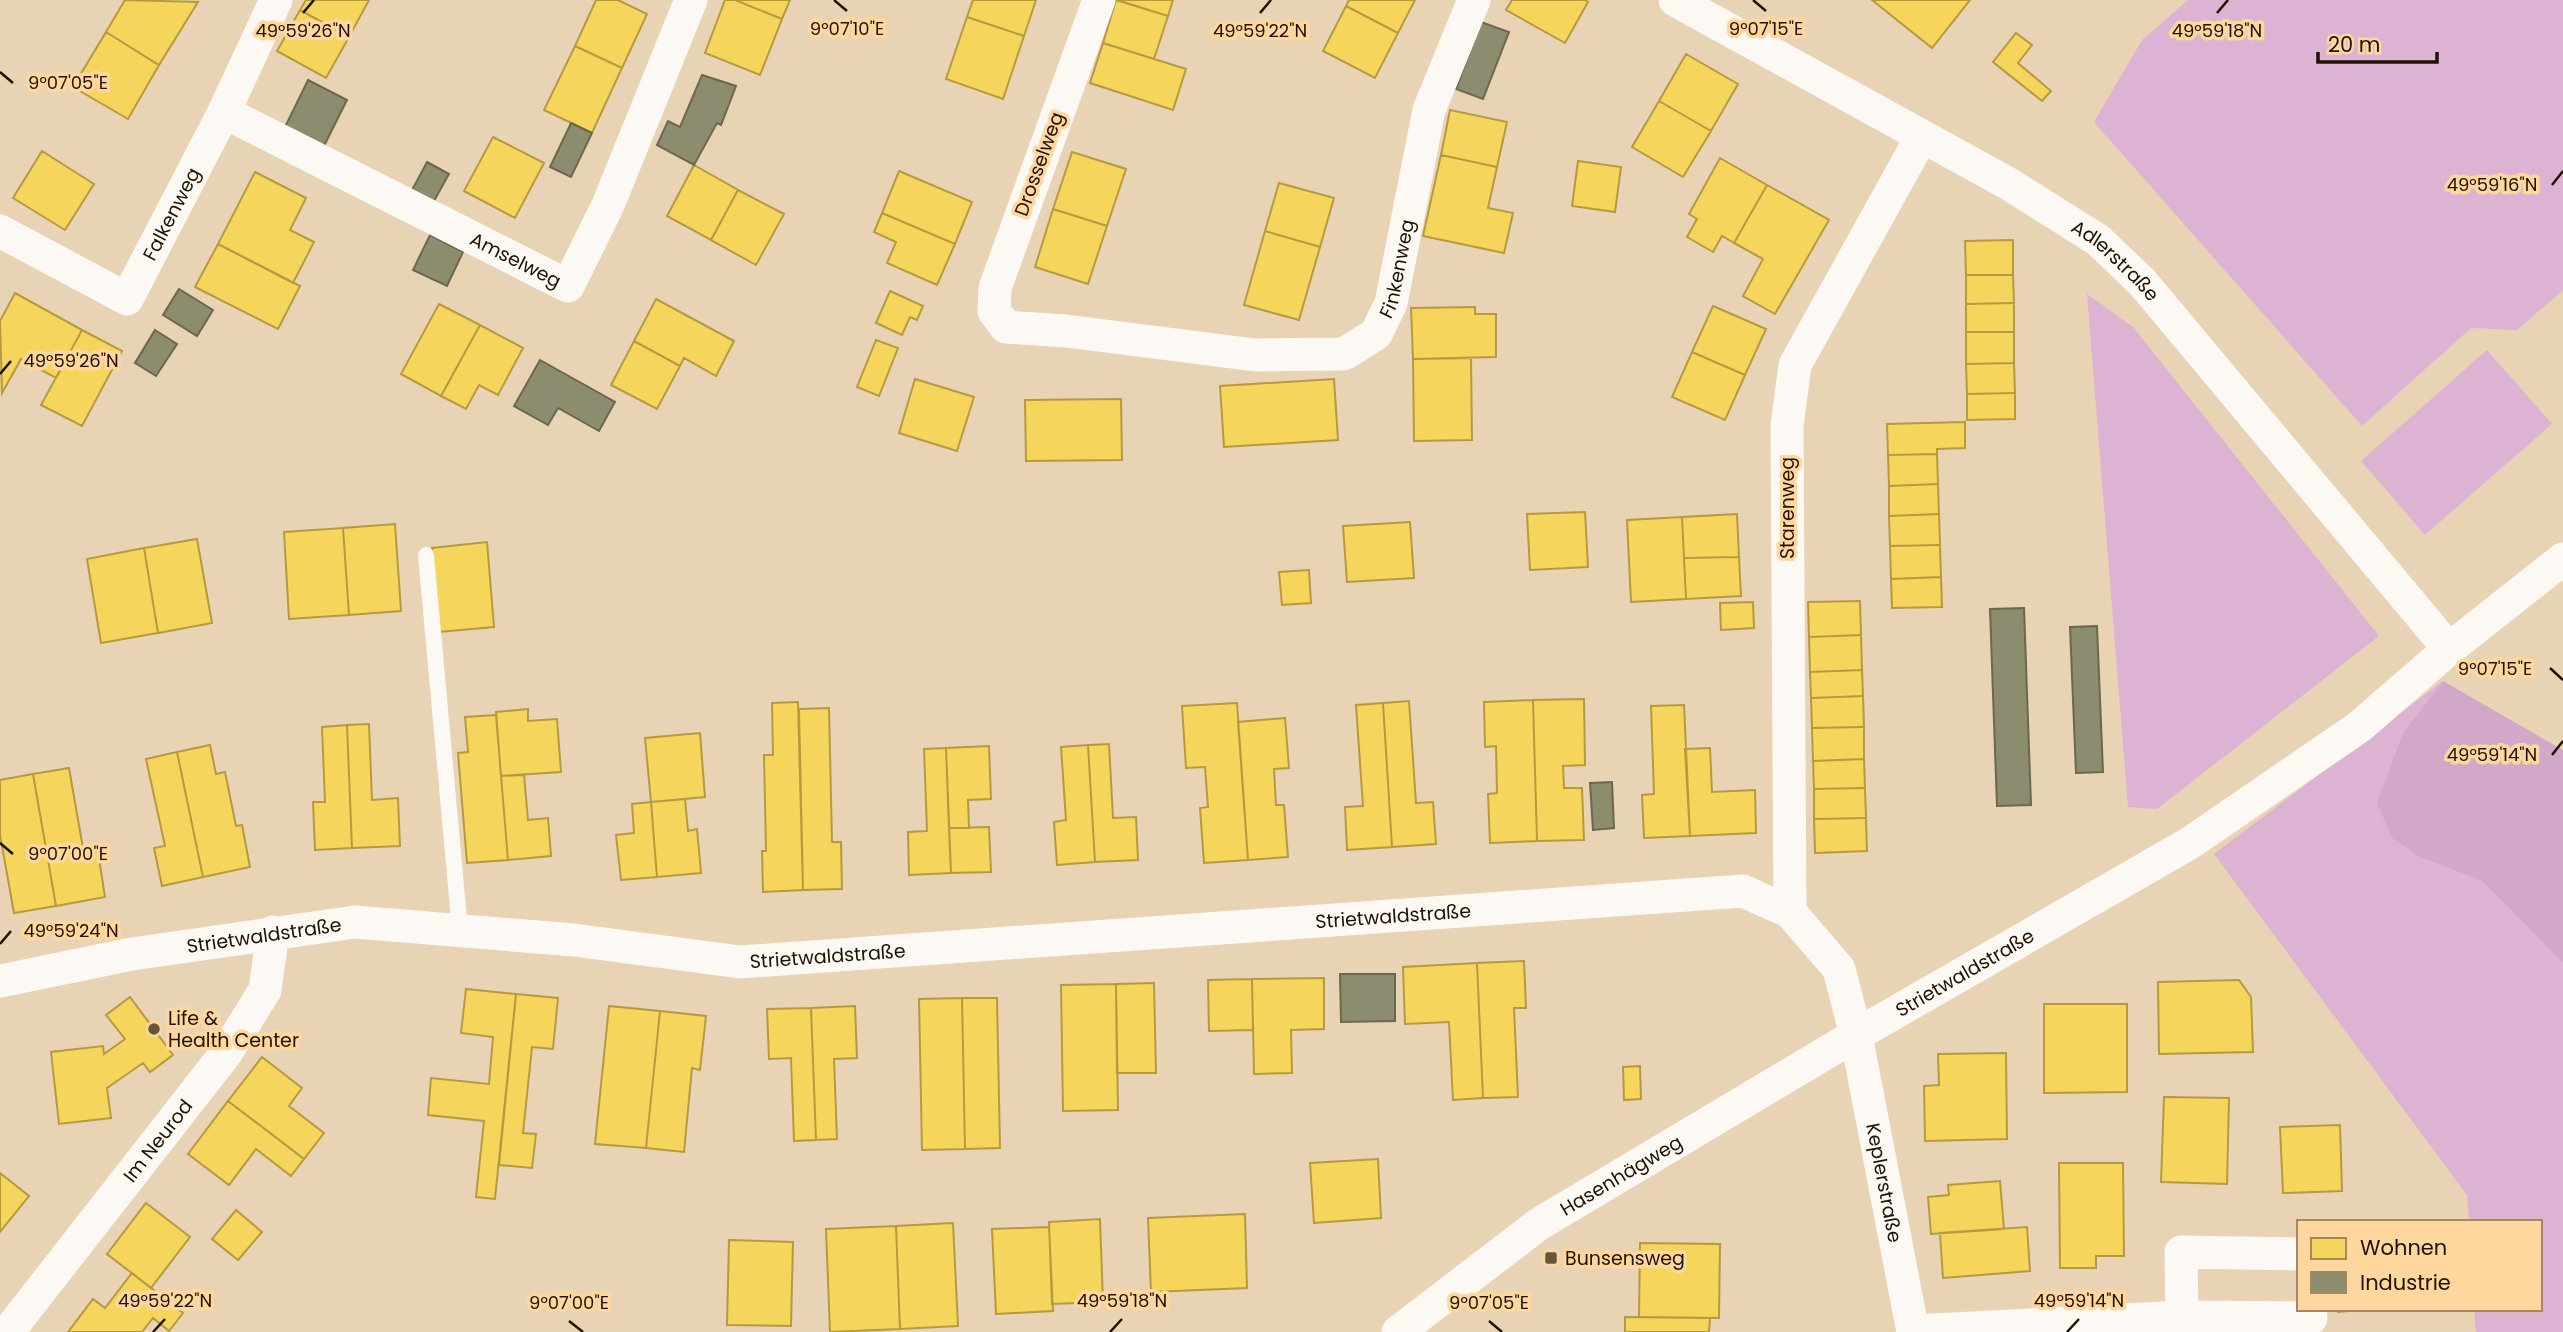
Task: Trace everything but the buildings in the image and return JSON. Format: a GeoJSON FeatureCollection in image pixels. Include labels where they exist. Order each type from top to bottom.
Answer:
{"type":"FeatureCollection","features":[{"type":"Feature","properties":{"kind":"street","name":"Falkenweg"},"geometry":{"type":"LineString","coordinates":[[0,231],[127,299],[224,112],[276,0]]}},
{"type":"Feature","properties":{"kind":"street","name":"Amselweg"},"geometry":{"type":"LineString","coordinates":[[224,112],[568,286],[608,205],[691,0]]}},
{"type":"Feature","properties":{"kind":"street","name":"Drosselweg"},"geometry":{"type":"LineString","coordinates":[[1006,327],[994,311],[995,288],[1098,0]]}},
{"type":"Feature","properties":{"kind":"street","name":"Finkenweg"},"geometry":{"type":"LineString","coordinates":[[1006,327],[1066,331],[1255,355],[1345,354],[1376,334],[1391,303],[1429,110],[1474,0]]}},
{"type":"Feature","properties":{"kind":"street","name":"Adlerstraße"},"geometry":{"type":"LineString","coordinates":[[1675,0],[1921,138],[2009,184],[2098,240],[2143,282],[2449,649]]}},
{"type":"Feature","properties":{"kind":"street","name":"Starenweg"},"geometry":{"type":"LineString","coordinates":[[1790,912],[1787,426],[1796,365],[1921,138]]}},
{"type":"Feature","properties":{"kind":"street","name":"Strietwaldstraße"},"geometry":{"type":"LineString","coordinates":[[0,981],[132,954],[355,922],[574,940],[740,962],[1743,891],[1790,912],[1839,968],[1856,1035],[2190,843],[2359,727],[2449,649],[2563,559]]}},
{"type":"Feature","properties":{"kind":"street","name":"Im Neurod"},"geometry":{"type":"LineString","coordinates":[[8,1332],[226,1053],[265,990],[273,932]]}},
{"type":"Feature","properties":{"kind":"street","name":"Keplerstraße"},"geometry":{"type":"LineString","coordinates":[[1856,1035],[1913,1331]]}},
{"type":"Feature","properties":{"kind":"street","name":"Hasenhägweg"},"geometry":{"type":"LineString","coordinates":[[1398,1332],[1539,1224],[1856,1035]]}},
{"type":"Feature","properties":{"kind":"street"},"geometry":{"type":"LineString","coordinates":[[2182,1317],[2181,1252],[2297,1254]]}},
{"type":"Feature","properties":{"kind":"street"},"geometry":{"type":"LineString","coordinates":[[1913,1331],[2182,1317],[2311,1318],[2311,1311]]}},
{"type":"Feature","properties":{"kind":"lane"},"geometry":{"type":"LineString","coordinates":[[426,555],[460,930]]}},
{"type":"Feature","properties":{"kind":"shaded area"},"geometry":{"type":"Polygon","coordinates":[[[2188,0],[2563,0],[2563,290],[2517,330],[2471,328],[2362,426],[2094,122],[2142,40],[2188,0]]]}},
{"type":"Feature","properties":{"kind":"shaded area"},"geometry":{"type":"Polygon","coordinates":[[[2087,294],[2133,327],[2379,636],[2157,809],[2128,807],[2087,294]]]}},
{"type":"Feature","properties":{"kind":"shaded area"},"geometry":{"type":"Polygon","coordinates":[[[2487,350],[2552,424],[2425,535],[2361,461],[2487,350]]]}},
{"type":"Feature","properties":{"kind":"shaded area"},"geometry":{"type":"Polygon","coordinates":[[[2443,681],[2403,733],[2420,857],[2482,881],[2563,963],[2563,1332],[2476,1332],[2474,1311],[2542,1311],[2542,1220],[2469,1220],[2467,1195],[2214,854],[2443,681]]]}},
{"type":"Feature","properties":{"kind":"shaded area"},"geometry":{"type":"Polygon","coordinates":[[[2443,681],[2563,750],[2563,963],[2482,881],[2420,857],[2392,838],[2377,803],[2403,733],[2443,681]]]}},
{"type":"Feature","properties":{"kind":"place","name":"Life & Health Center"},"geometry":{"type":"Point","coordinates":[154,1029]}},
{"type":"Feature","properties":{"kind":"place","name":"Bunsensweg"},"geometry":{"type":"Point","coordinates":[1551,1258]}}]}
